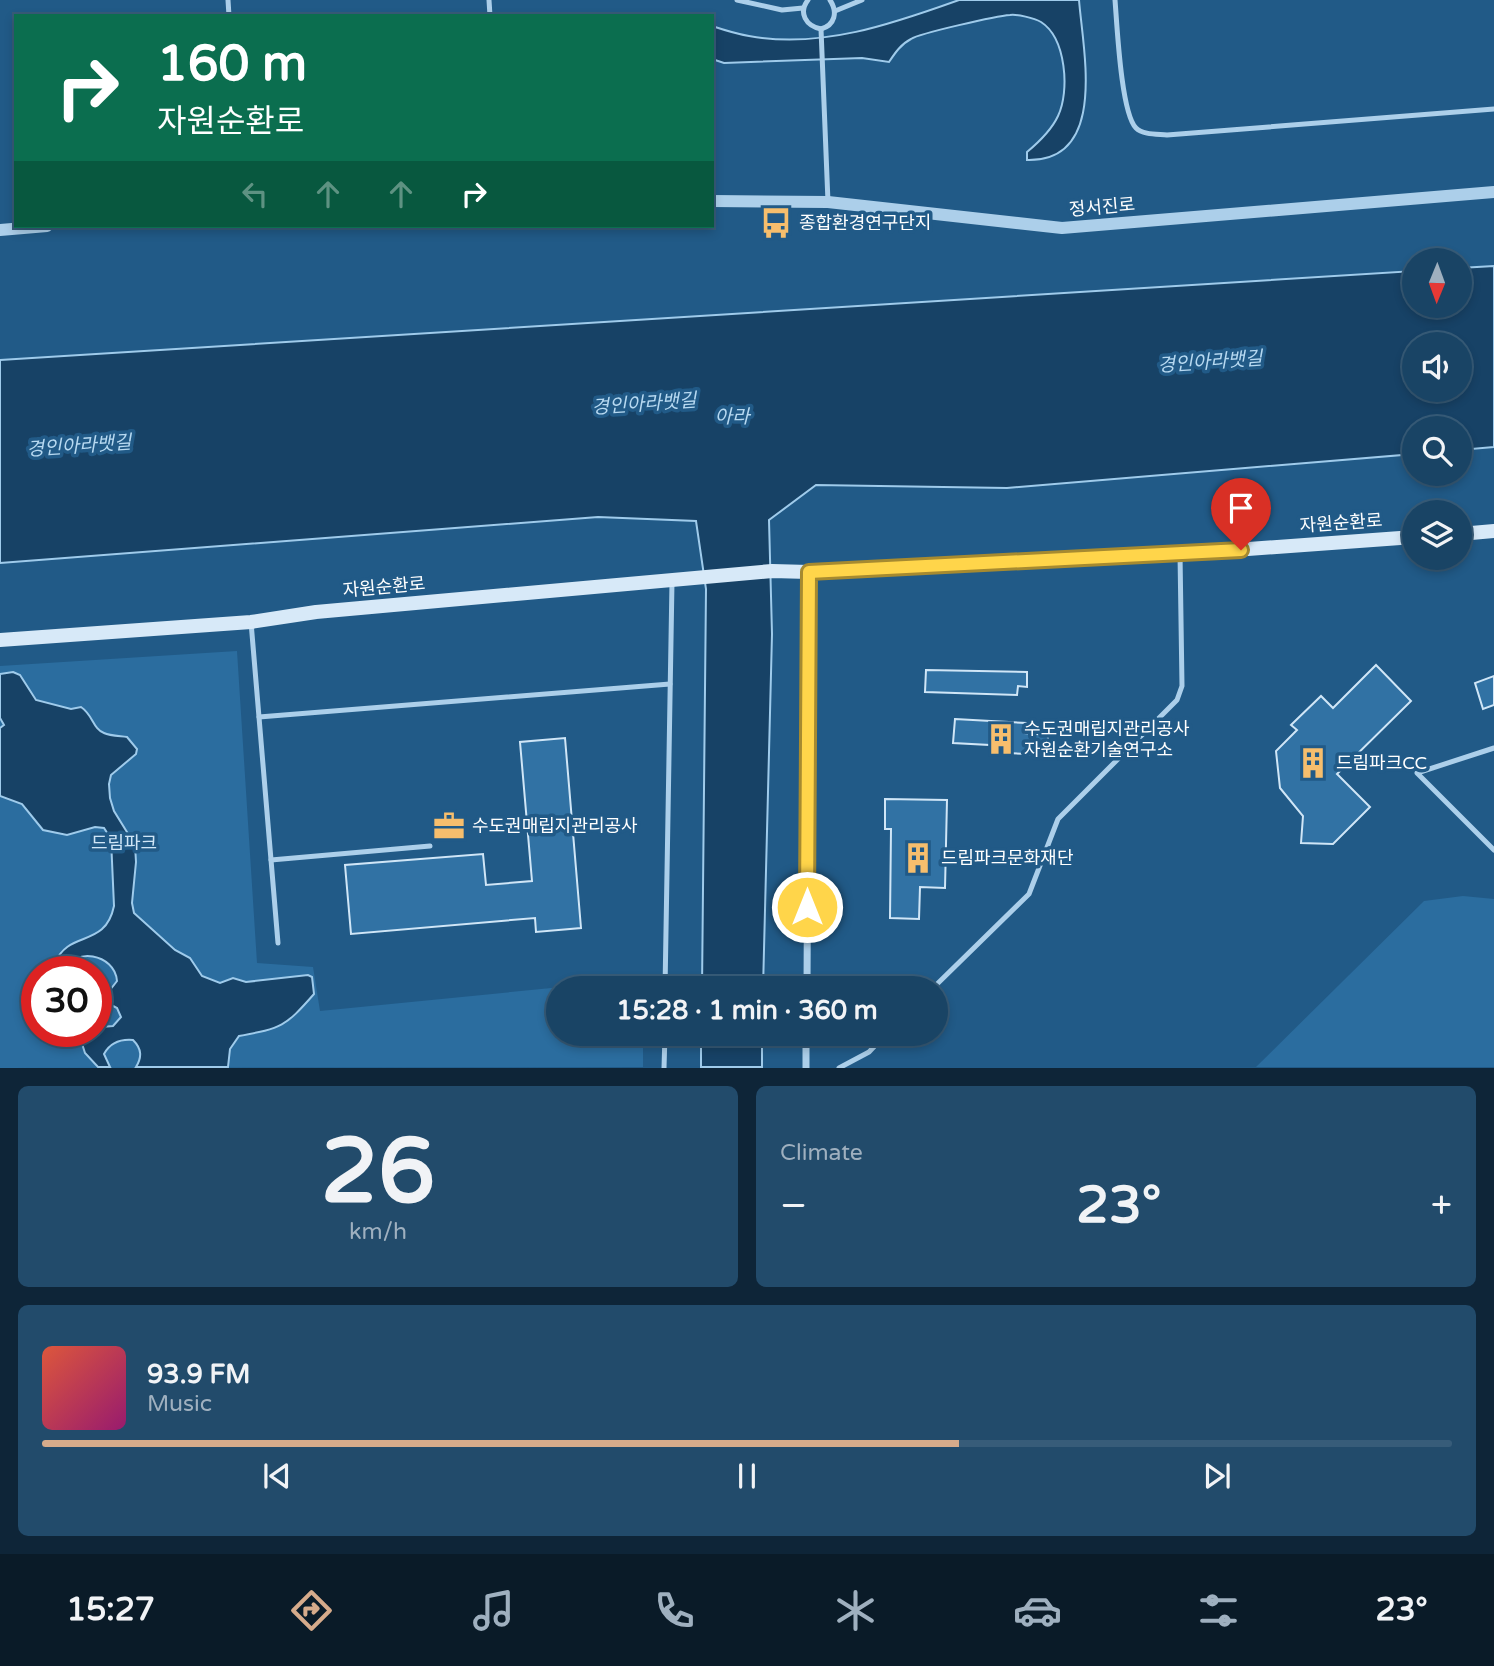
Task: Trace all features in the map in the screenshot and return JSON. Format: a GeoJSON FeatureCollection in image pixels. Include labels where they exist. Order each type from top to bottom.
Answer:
{"type":"FeatureCollection","features":[{"type":"Feature","properties":{"kind":"main road"},"geometry":{"type":"LineString","coordinates":[[1472,533],[1494,531]]}},
{"type":"Feature","properties":{"kind":"main road","name":"자원순환로"},"geometry":{"type":"LineString","coordinates":[[0,639],[251,622],[316,612],[772,571],[809,572],[1180,554],[1402,538]]}},
{"type":"Feature","properties":{"kind":"street","name":"정서진로"},"geometry":{"type":"LineString","coordinates":[[714,201],[828,202],[1062,228],[1494,192]]}},
{"type":"Feature","properties":{"kind":"street"},"geometry":{"type":"LineString","coordinates":[[0,230],[24,228]]}},
{"type":"Feature","properties":{"kind":"street"},"geometry":{"type":"LineString","coordinates":[[807,976],[809,572]]}},
{"type":"Feature","properties":{"kind":"street"},"geometry":{"type":"LineString","coordinates":[[806,1046],[806,1068]]}},
{"type":"Feature","properties":{"kind":"lane"},"geometry":{"type":"LineString","coordinates":[[737,0],[782,10],[803,8]]}},
{"type":"Feature","properties":{"kind":"lane"},"geometry":{"type":"LineString","coordinates":[[808,0],[803,8],[807,23],[821,29]]}},
{"type":"Feature","properties":{"kind":"lane"},"geometry":{"type":"LineString","coordinates":[[821,29],[831,23],[835,11],[830,0]]}},
{"type":"Feature","properties":{"kind":"lane"},"geometry":{"type":"LineString","coordinates":[[835,11],[862,0]]}},
{"type":"Feature","properties":{"kind":"lane"},"geometry":{"type":"LineString","coordinates":[[1115,0],[1118,45],[1130,117],[1136,128],[1146,133],[1167,135],[1494,108]]}},
{"type":"Feature","properties":{"kind":"lane"},"geometry":{"type":"LineString","coordinates":[[821,29],[828,202]]}},
{"type":"Feature","properties":{"kind":"lane"},"geometry":{"type":"LineString","coordinates":[[945,976],[1029,894],[1058,819],[1177,700],[1182,686],[1180,554]]}},
{"type":"Feature","properties":{"kind":"lane"},"geometry":{"type":"LineString","coordinates":[[665,976],[670,684],[679,578]]}},
{"type":"Feature","properties":{"kind":"lane"},"geometry":{"type":"LineString","coordinates":[[251,622],[278,943]]}},
{"type":"Feature","properties":{"kind":"lane"},"geometry":{"type":"LineString","coordinates":[[259,717],[670,684]]}},
{"type":"Feature","properties":{"kind":"lane"},"geometry":{"type":"LineString","coordinates":[[1494,748],[1417,773],[1494,850]]}},
{"type":"Feature","properties":{"kind":"lane"},"geometry":{"type":"LineString","coordinates":[[271,860],[430,846]]}},
{"type":"Feature","properties":{"kind":"lane"},"geometry":{"type":"LineString","coordinates":[[664,1046],[664,1068]]}},
{"type":"Feature","properties":{"kind":"lane"},"geometry":{"type":"LineString","coordinates":[[839,1068],[869,1052],[875,1046]]}},
{"type":"Feature","properties":{"kind":"green space","name":"드림파크"},"geometry":{"type":"Polygon","coordinates":[[[237,651],[257,963],[313,967],[320,1011],[546,989],[546,1046],[643,1046],[643,1067],[0,1068],[0,666],[237,651]]]}},
{"type":"Feature","properties":{"kind":"green space"},"geometry":{"type":"Polygon","coordinates":[[[1463,896],[1494,899],[1494,1067],[1256,1067],[1424,901],[1463,896]]]}},
{"type":"Feature","properties":{"kind":"water"},"geometry":{"type":"Polygon","coordinates":[[[959,0],[1079,0],[1086,74],[1085,100],[1080,124],[1070,143],[1053,156],[1027,160],[1027,152],[1048,131],[1058,116],[1064,93],[1061,52],[1056,40],[1041,22],[1030,18],[1002,16],[917,36],[901,46],[889,62],[862,58],[724,63],[714,60],[714,27],[744,35],[803,39],[856,32],[959,0]]]}},
{"type":"Feature","properties":{"kind":"water","name":"아라"},"geometry":{"type":"Polygon","coordinates":[[[1494,266],[1494,447],[1472,449],[1472,416],[1402,416],[1402,455],[1007,488],[816,485],[769,520],[772,634],[763,976],[702,976],[706,589],[696,521],[598,517],[0,563],[0,360],[1402,272],[1402,318],[1472,318],[1472,267],[1494,266]]]}},
{"type":"Feature","properties":{"kind":"water"},"geometry":{"type":"Polygon","coordinates":[[[13,672],[20,675],[36,700],[71,709],[81,707],[100,731],[127,737],[137,749],[136,754],[111,775],[109,784],[114,811],[135,845],[132,903],[134,913],[175,950],[190,958],[202,976],[220,983],[233,978],[246,982],[308,975],[312,977],[314,994],[304,1005],[289,1020],[274,1028],[239,1036],[230,1049],[228,1067],[136,1067],[140,1053],[133,1040],[112,1045],[112,1026],[121,1017],[117,1008],[112,1005],[112,987],[117,981],[112,969],[112,956],[59,956],[69,946],[95,934],[109,919],[114,906],[111,839],[104,828],[95,827],[67,835],[43,830],[22,804],[0,796],[0,728],[4,725],[0,718],[0,674],[13,672]]]}},
{"type":"Feature","properties":{"kind":"water"},"geometry":{"type":"Polygon","coordinates":[[[701,1046],[762,1046],[762,1067],[701,1067],[701,1046]]]}},
{"type":"Feature","properties":{"kind":"water"},"geometry":{"type":"Polygon","coordinates":[[[83,1047],[109,1047],[104,1054],[110,1067],[98,1067],[83,1047]]]}},
{"type":"Feature","properties":{"kind":"building","name":"드림파크CC"},"geometry":{"type":"Polygon","coordinates":[[[1376,665],[1411,701],[1337,774],[1370,807],[1333,844],[1301,843],[1303,816],[1280,788],[1276,751],[1297,730],[1291,725],[1321,696],[1333,708],[1376,665]]]}},
{"type":"Feature","properties":{"kind":"building"},"geometry":{"type":"Polygon","coordinates":[[[926,670],[1027,672],[1027,687],[1018,686],[1017,695],[925,692],[926,670]]]}},
{"type":"Feature","properties":{"kind":"building"},"geometry":{"type":"Polygon","coordinates":[[[1494,676],[1494,705],[1483,709],[1475,683],[1494,676]]]}},
{"type":"Feature","properties":{"kind":"building","name":"수도권매립지관리공사 자원순환기술연구소"},"geometry":{"type":"Polygon","coordinates":[[[955,719],[1026,723],[1025,733],[1048,735],[1047,755],[1007,753],[1008,746],[953,743],[955,719]]]}},
{"type":"Feature","properties":{"kind":"building"},"geometry":{"type":"Polygon","coordinates":[[[565,738],[581,928],[536,932],[535,918],[351,934],[345,865],[483,854],[486,885],[532,881],[520,742],[565,738]]]}},
{"type":"Feature","properties":{"kind":"building","name":"드림파크문화재단"},"geometry":{"type":"Polygon","coordinates":[[[885,799],[947,800],[945,888],[920,887],[919,919],[890,918],[891,829],[885,829],[885,799]]]}},
{"type":"Feature","properties":{"kind":"place","name":"종합환경연구단지"},"geometry":{"type":"Point","coordinates":[776,223]}},
{"type":"Feature","properties":{"kind":"place","name":"수도권매립지관리공사 자원순환기술연구소"},"geometry":{"type":"Point","coordinates":[1001,739]}},
{"type":"Feature","properties":{"kind":"place","name":"드림파크CC"},"geometry":{"type":"Point","coordinates":[1313,763]}},
{"type":"Feature","properties":{"kind":"place","name":"수도권매립지관리공사"},"geometry":{"type":"Point","coordinates":[449,826]}},
{"type":"Feature","properties":{"kind":"place","name":"드림파크문화재단"},"geometry":{"type":"Point","coordinates":[918,858]}},
{"type":"Feature","properties":{"kind":"route"},"geometry":{"type":"LineString","coordinates":[[807,907],[809,572],[1241,550]]}},
{"type":"Feature","properties":{"kind":"water label","name":"경인아라뱃길"},"geometry":{"type":"Point","coordinates":[1210,362]}},
{"type":"Feature","properties":{"kind":"water label","name":"경인아라뱃길"},"geometry":{"type":"Point","coordinates":[644,404]}},
{"type":"Feature","properties":{"kind":"water label","name":"경인아라뱃길"},"geometry":{"type":"Point","coordinates":[79,446]}}]}
